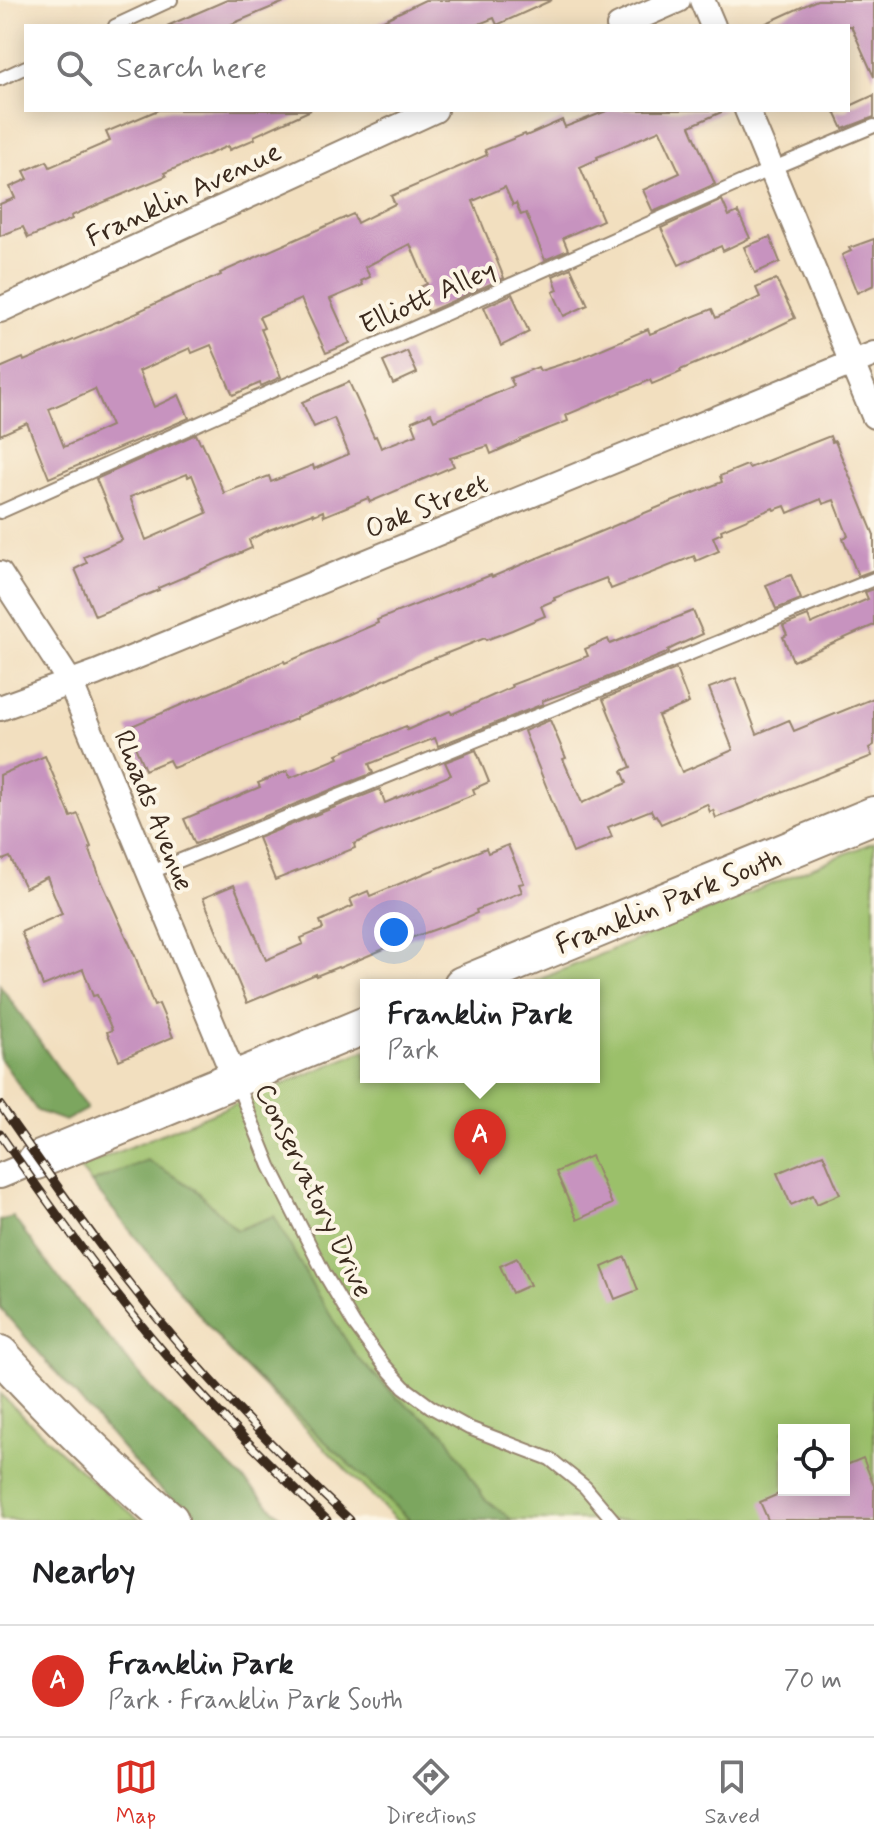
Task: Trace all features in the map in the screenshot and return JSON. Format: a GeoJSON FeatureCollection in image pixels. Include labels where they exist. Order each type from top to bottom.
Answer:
{"type":"FeatureCollection","features":[{"type":"Feature","properties":{"kind":"street"},"geometry":{"type":"LineString","coordinates":[[624,24],[678,0]]}},
{"type":"Feature","properties":{"kind":"street"},"geometry":{"type":"LineString","coordinates":[[702,0],[712,24]]}},
{"type":"Feature","properties":{"kind":"street","name":"Franklin Avenue"},"geometry":{"type":"LineString","coordinates":[[0,310],[431,112]]}},
{"type":"Feature","properties":{"kind":"street"},"geometry":{"type":"LineString","coordinates":[[748,112],[771,169],[863,358],[874,416]]}},
{"type":"Feature","properties":{"kind":"street","name":"Oak Street"},"geometry":{"type":"LineString","coordinates":[[0,708],[863,358]]}},
{"type":"Feature","properties":{"kind":"street","name":"Rhoads Avenue"},"geometry":{"type":"LineString","coordinates":[[0,574],[70,682],[235,1079]]}},
{"type":"Feature","properties":{"kind":"street","name":"Franklin Park South"},"geometry":{"type":"LineString","coordinates":[[477,979],[874,815]]}},
{"type":"Feature","properties":{"kind":"street"},"geometry":{"type":"LineString","coordinates":[[0,1176],[360,1027]]}},
{"type":"Feature","properties":{"kind":"street"},"geometry":{"type":"LineString","coordinates":[[0,1354],[125,1482],[170,1520]]}},
{"type":"Feature","properties":{"kind":"lane"},"geometry":{"type":"LineString","coordinates":[[119,24],[171,0]]}},
{"type":"Feature","properties":{"kind":"lane"},"geometry":{"type":"LineString","coordinates":[[0,79],[24,68]]}},
{"type":"Feature","properties":{"kind":"lane","name":"Elliott Alley"},"geometry":{"type":"LineString","coordinates":[[0,512],[874,126]]}},
{"type":"Feature","properties":{"kind":"lane"},"geometry":{"type":"LineString","coordinates":[[149,873],[874,579]]}},
{"type":"Feature","properties":{"kind":"lane","name":"Conservatory Drive"},"geometry":{"type":"LineString","coordinates":[[235,1079],[270,1166],[324,1273],[354,1324],[384,1365],[431,1407],[496,1439],[550,1459],[585,1487],[613,1520]]}},
{"type":"Feature","properties":{"kind":"green space"},"geometry":{"type":"Polygon","coordinates":[[[874,842],[874,1520],[396,1520],[234,1357],[79,1168],[360,1052],[360,1083],[600,1083],[600,979],[541,979],[874,842]]]}},
{"type":"Feature","properties":{"kind":"green space"},"geometry":{"type":"Polygon","coordinates":[[[0,985],[87,1109],[65,1121],[37,1111],[0,1058],[0,985]]]}},
{"type":"Feature","properties":{"kind":"green space"},"geometry":{"type":"Polygon","coordinates":[[[147,1160],[194,1188],[237,1230],[274,1216],[315,1291],[356,1356],[396,1397],[445,1433],[484,1498],[512,1520],[410,1520],[234,1357],[91,1183],[147,1160]]]}},
{"type":"Feature","properties":{"kind":"green space"},"geometry":{"type":"Polygon","coordinates":[[[13,1217],[67,1289],[156,1394],[285,1520],[196,1520],[148,1478],[0,1308],[0,1221],[13,1217]]]}},
{"type":"Feature","properties":{"kind":"green space"},"geometry":{"type":"Polygon","coordinates":[[[0,1394],[94,1483],[140,1520],[0,1520],[0,1394]]]}},
{"type":"Feature","properties":{"kind":"building"},"geometry":{"type":"Polygon","coordinates":[[[227,0],[289,0],[232,24],[172,24],[227,0]]]}},
{"type":"Feature","properties":{"kind":"building"},"geometry":{"type":"Polygon","coordinates":[[[425,0],[552,0],[499,24],[494,18],[479,24],[375,24],[425,0]]]}},
{"type":"Feature","properties":{"kind":"building"},"geometry":{"type":"Polygon","coordinates":[[[817,0],[874,0],[874,77],[850,24],[764,24],[817,0]]]}},
{"type":"Feature","properties":{"kind":"building"},"geometry":{"type":"Polygon","coordinates":[[[874,95],[874,117],[843,129],[835,112],[850,112],[850,106],[874,95]]]}},
{"type":"Feature","properties":{"kind":"building"},"geometry":{"type":"Polygon","coordinates":[[[153,112],[307,112],[254,136],[255,139],[229,150],[228,146],[164,173],[166,176],[71,216],[72,219],[28,238],[23,227],[0,236],[0,204],[15,198],[10,187],[28,179],[24,171],[47,161],[50,167],[110,141],[106,132],[153,112]]]}},
{"type":"Feature","properties":{"kind":"building"},"geometry":{"type":"Polygon","coordinates":[[[604,112],[722,112],[690,126],[715,184],[653,212],[643,190],[680,173],[660,130],[580,167],[603,220],[563,238],[568,250],[545,260],[526,213],[521,215],[505,187],[473,201],[504,278],[428,312],[418,288],[427,284],[410,244],[365,267],[370,277],[361,281],[363,285],[330,299],[350,343],[326,353],[301,299],[259,317],[281,377],[233,395],[211,345],[192,353],[190,348],[139,371],[154,407],[179,395],[189,418],[49,478],[27,423],[0,435],[0,368],[23,358],[24,361],[140,312],[353,214],[357,223],[395,204],[391,196],[487,155],[485,150],[562,120],[565,127],[604,112]],[[95,389],[49,409],[64,447],[111,426],[95,389]]]}},
{"type":"Feature","properties":{"kind":"building"},"geometry":{"type":"Polygon","coordinates":[[[722,200],[729,216],[738,212],[750,238],[723,251],[721,246],[679,265],[661,228],[722,200]]]}},
{"type":"Feature","properties":{"kind":"building"},"geometry":{"type":"Polygon","coordinates":[[[770,237],[780,262],[755,273],[744,247],[770,237]]]}},
{"type":"Feature","properties":{"kind":"building"},"geometry":{"type":"Polygon","coordinates":[[[874,239],[874,285],[857,293],[842,255],[851,251],[849,248],[874,239]]]}},
{"type":"Feature","properties":{"kind":"building"},"geometry":{"type":"Polygon","coordinates":[[[571,268],[588,305],[564,316],[553,292],[558,290],[553,276],[571,268]]]}},
{"type":"Feature","properties":{"kind":"building"},"geometry":{"type":"Polygon","coordinates":[[[776,279],[795,318],[681,372],[652,384],[650,380],[566,415],[568,421],[491,454],[488,446],[450,458],[454,466],[370,502],[368,498],[324,516],[323,511],[313,513],[269,530],[249,540],[252,548],[95,616],[75,569],[87,563],[84,557],[122,540],[96,479],[196,434],[224,493],[269,476],[271,482],[349,454],[334,418],[314,427],[302,402],[349,382],[381,448],[417,434],[412,421],[431,413],[434,420],[514,386],[510,378],[538,367],[540,371],[578,359],[648,329],[650,334],[712,309],[716,318],[760,297],[756,288],[776,279]],[[187,474],[130,497],[146,540],[207,513],[192,475],[188,477],[187,474]]]}},
{"type":"Feature","properties":{"kind":"building"},"geometry":{"type":"Polygon","coordinates":[[[512,294],[529,332],[501,346],[484,307],[512,294]]]}},
{"type":"Feature","properties":{"kind":"building"},"geometry":{"type":"Polygon","coordinates":[[[407,351],[417,373],[393,384],[383,362],[407,351]]]}},
{"type":"Feature","properties":{"kind":"building"},"geometry":{"type":"Polygon","coordinates":[[[830,436],[832,442],[835,441],[874,535],[874,570],[858,576],[843,538],[848,536],[834,500],[823,504],[821,499],[788,513],[785,506],[773,508],[721,530],[722,533],[713,537],[719,551],[696,561],[694,556],[611,589],[606,578],[554,598],[541,606],[545,616],[512,630],[415,666],[296,719],[173,768],[169,760],[145,770],[127,728],[378,623],[377,620],[492,577],[722,482],[720,476],[830,436]]]}},
{"type":"Feature","properties":{"kind":"building"},"geometry":{"type":"Polygon","coordinates":[[[791,575],[801,599],[776,609],[766,585],[791,575]]]}},
{"type":"Feature","properties":{"kind":"building"},"geometry":{"type":"Polygon","coordinates":[[[874,589],[874,625],[793,661],[783,637],[787,635],[783,626],[808,616],[811,624],[868,599],[865,592],[874,589]]]}},
{"type":"Feature","properties":{"kind":"building"},"geometry":{"type":"Polygon","coordinates":[[[693,611],[703,634],[669,652],[542,701],[543,704],[438,746],[435,738],[369,764],[373,773],[195,844],[184,819],[260,787],[258,783],[287,771],[290,778],[339,758],[337,754],[406,726],[407,730],[450,711],[452,714],[511,685],[588,656],[585,649],[608,639],[610,644],[693,611]]]}},
{"type":"Feature","properties":{"kind":"building"},"geometry":{"type":"Polygon","coordinates":[[[676,669],[689,703],[658,716],[682,772],[733,750],[709,688],[736,678],[757,734],[789,720],[794,731],[874,698],[874,745],[869,748],[872,756],[716,818],[707,804],[661,824],[651,810],[608,827],[612,837],[573,853],[524,731],[550,720],[582,803],[627,783],[622,771],[631,767],[603,699],[676,669]]]}},
{"type":"Feature","properties":{"kind":"building"},"geometry":{"type":"Polygon","coordinates":[[[476,750],[489,782],[473,789],[475,794],[401,823],[354,844],[355,848],[275,880],[258,838],[380,789],[385,803],[451,775],[445,762],[476,750]]]}},
{"type":"Feature","properties":{"kind":"building"},"geometry":{"type":"Polygon","coordinates":[[[45,756],[71,817],[78,814],[101,880],[154,1006],[159,1004],[173,1037],[119,1060],[107,1032],[112,1030],[97,995],[93,996],[83,969],[43,986],[21,932],[62,914],[47,877],[25,888],[10,857],[0,861],[0,775],[45,756]]]}},
{"type":"Feature","properties":{"kind":"building"},"geometry":{"type":"Polygon","coordinates":[[[508,845],[524,883],[519,884],[522,892],[476,910],[477,913],[456,922],[247,1003],[203,898],[234,885],[266,960],[303,944],[301,938],[323,929],[320,921],[353,906],[350,899],[368,891],[370,896],[486,848],[488,853],[508,845]]]}},
{"type":"Feature","properties":{"kind":"building"},"geometry":{"type":"Polygon","coordinates":[[[823,1154],[840,1194],[817,1204],[813,1195],[791,1205],[777,1173],[823,1154]]]}},
{"type":"Feature","properties":{"kind":"building"},"geometry":{"type":"Polygon","coordinates":[[[591,1156],[612,1204],[577,1220],[556,1172],[591,1156]]]}},
{"type":"Feature","properties":{"kind":"building"},"geometry":{"type":"Polygon","coordinates":[[[625,1257],[638,1290],[615,1299],[602,1267],[625,1257]]]}},
{"type":"Feature","properties":{"kind":"building"},"geometry":{"type":"Polygon","coordinates":[[[517,1258],[530,1285],[512,1293],[500,1266],[517,1258]]]}},
{"type":"Feature","properties":{"kind":"building"},"geometry":{"type":"Polygon","coordinates":[[[863,1458],[874,1486],[874,1520],[768,1520],[760,1502],[778,1494],[850,1496],[850,1463],[863,1458]]]}},
{"type":"Feature","properties":{"kind":"railway"},"geometry":{"type":"LineString","coordinates":[[0,1105],[98,1243],[158,1319],[237,1408],[350,1520]]}},
{"type":"Feature","properties":{"kind":"railway"},"geometry":{"type":"LineString","coordinates":[[0,1134],[82,1249],[146,1331],[227,1421],[327,1520]]}},
{"type":"Feature","properties":{"kind":"place","name":"Franklin Park"},"geometry":{"type":"Point","coordinates":[480,1175]}}]}
